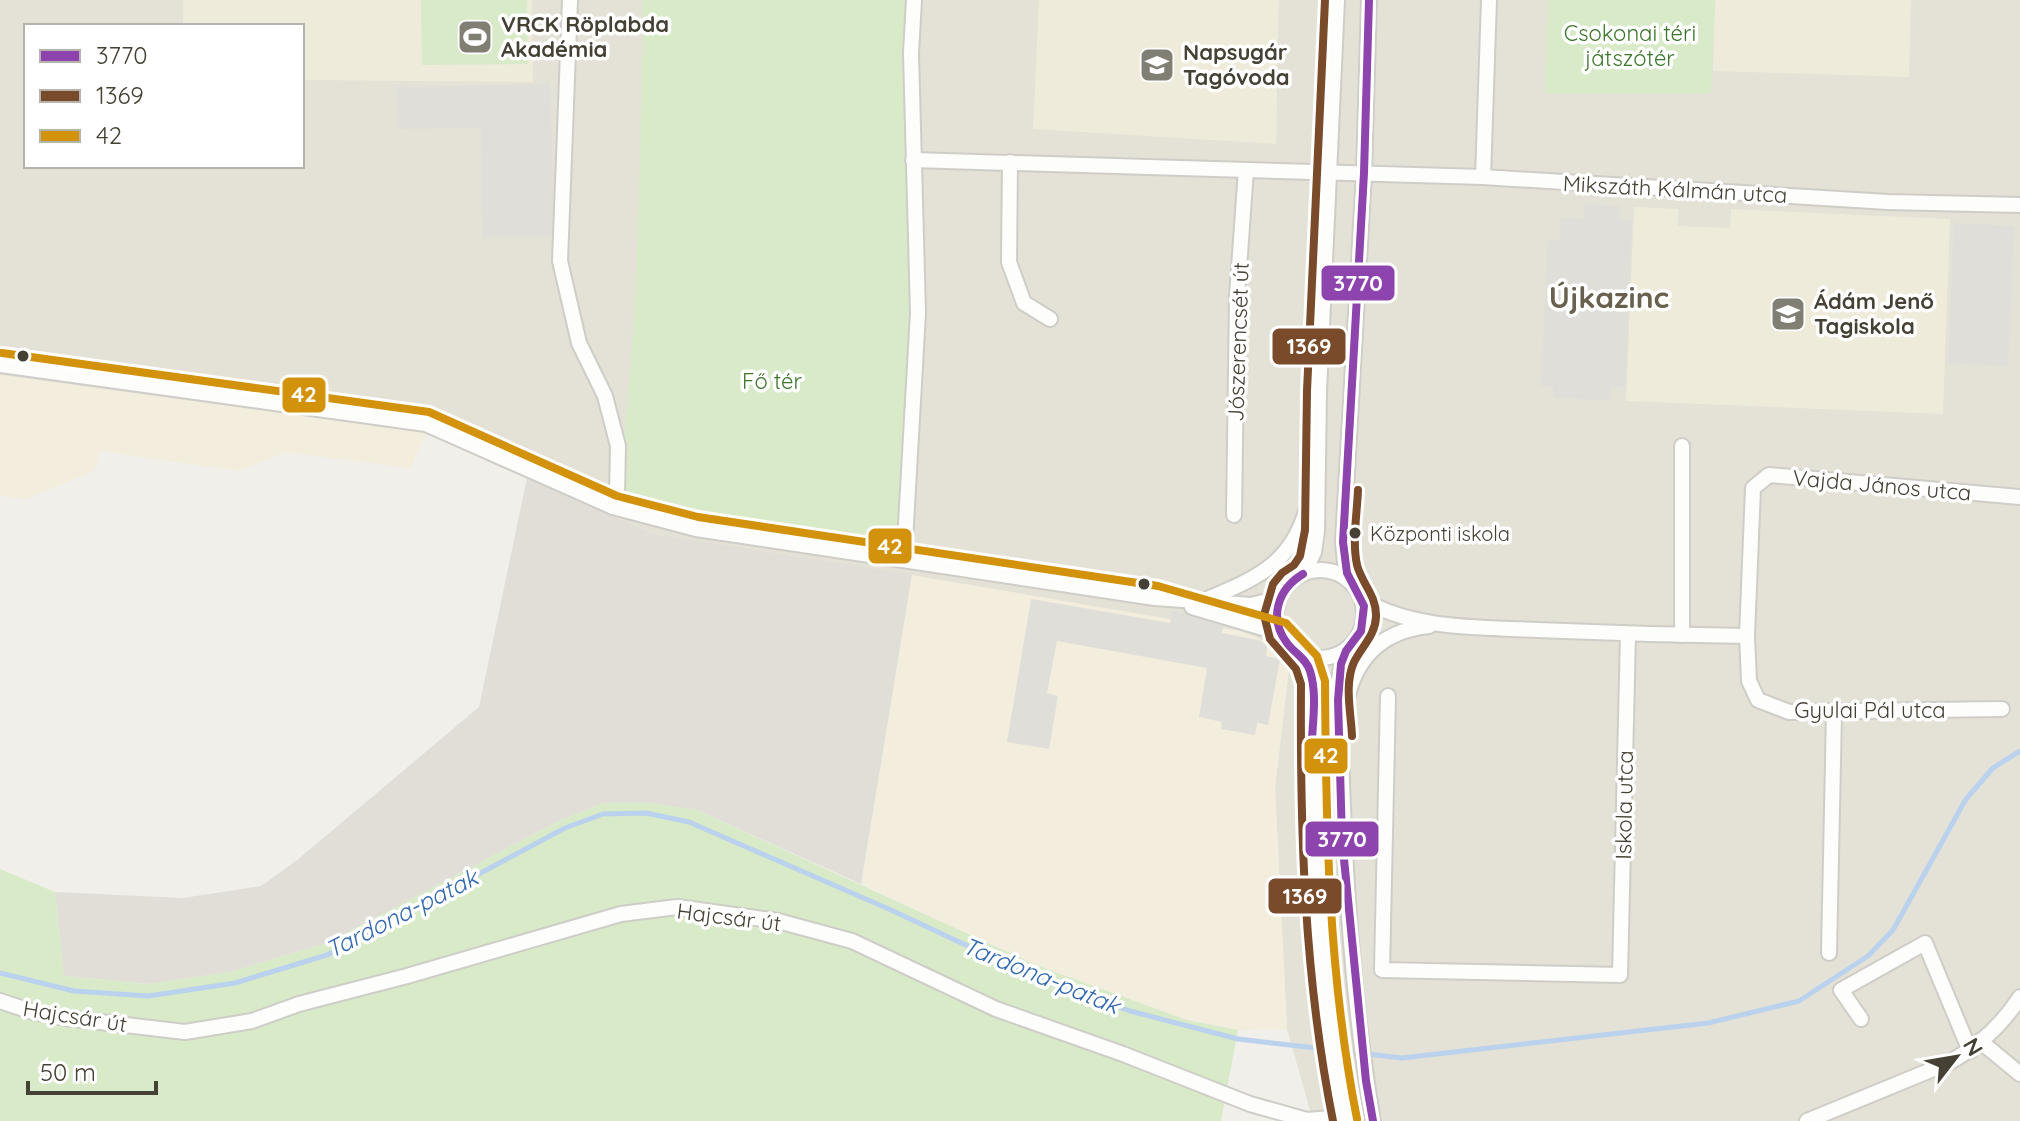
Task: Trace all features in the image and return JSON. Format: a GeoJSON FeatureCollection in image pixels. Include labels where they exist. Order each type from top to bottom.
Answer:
{"type":"FeatureCollection","features":[{"type":"Feature","properties":{"kind":"street"},"geometry":{"type":"LineString","coordinates":[[570,0],[560,261],[579,343],[605,396],[618,446],[617,495],[613,507]]}},
{"type":"Feature","properties":{"kind":"street"},"geometry":{"type":"LineString","coordinates":[[904,559],[918,313],[911,53],[914,0]]}},
{"type":"Feature","properties":{"kind":"street"},"geometry":{"type":"LineString","coordinates":[[1303,574],[1314,552],[1317,531],[1337,0]]}},
{"type":"Feature","properties":{"kind":"street"},"geometry":{"type":"LineString","coordinates":[[1369,0],[1364,173],[1343,542],[1345,563],[1351,582],[1362,599],[1364,619],[1339,676],[1342,839],[1366,1081],[1373,1121]]}},
{"type":"Feature","properties":{"kind":"street"},"geometry":{"type":"LineString","coordinates":[[1483,177],[1489,0]]}},
{"type":"Feature","properties":{"kind":"street","name":"Mikszáth Kálmán utca"},"geometry":{"type":"LineString","coordinates":[[913,160],[1483,177],[1888,202],[2020,205]]}},
{"type":"Feature","properties":{"kind":"street"},"geometry":{"type":"LineString","coordinates":[[1010,162],[1009,262],[1024,303],[1050,319]]}},
{"type":"Feature","properties":{"kind":"street","name":"Jószerencsét út"},"geometry":{"type":"LineString","coordinates":[[1234,515],[1237,296],[1246,170]]}},
{"type":"Feature","properties":{"kind":"street"},"geometry":{"type":"LineString","coordinates":[[0,365],[426,424],[613,507],[696,529],[1155,598],[1251,605],[1279,598]]}},
{"type":"Feature","properties":{"kind":"street"},"geometry":{"type":"LineString","coordinates":[[1682,446],[1682,635]]}},
{"type":"Feature","properties":{"kind":"street"},"geometry":{"type":"LineString","coordinates":[[1201,602],[1258,577],[1291,546],[1307,511],[1317,470]]}},
{"type":"Feature","properties":{"kind":"street","name":"Vajda János utca"},"geometry":{"type":"LineString","coordinates":[[1747,636],[1753,488],[1769,475],[2020,497]]}},
{"type":"Feature","properties":{"kind":"street"},"geometry":{"type":"LineString","coordinates":[[1351,582],[1329,571],[1303,574],[1290,582],[1279,598],[1276,616],[1280,633],[1287,644],[1301,654],[1324,659],[1374,635],[1451,625]]}},
{"type":"Feature","properties":{"kind":"street"},"geometry":{"type":"LineString","coordinates":[[1155,598],[1280,633]]}},
{"type":"Feature","properties":{"kind":"street"},"geometry":{"type":"LineString","coordinates":[[1362,599],[1394,614],[1451,625],[1628,634],[1747,636]]}},
{"type":"Feature","properties":{"kind":"street"},"geometry":{"type":"LineString","coordinates":[[1341,755],[1345,707],[1358,667],[1383,641],[1410,629]]}},
{"type":"Feature","properties":{"kind":"street","name":"Iskola utca"},"geometry":{"type":"LineString","coordinates":[[1388,696],[1382,970],[1620,975],[1628,634]]}},
{"type":"Feature","properties":{"kind":"street","name":"Gyulai Pál utca"},"geometry":{"type":"LineString","coordinates":[[1747,636],[1749,681],[1758,700],[1789,712],[2002,709]]}},
{"type":"Feature","properties":{"kind":"street"},"geometry":{"type":"LineString","coordinates":[[1301,654],[1313,682],[1314,832],[1328,1024],[1344,1119]]}},
{"type":"Feature","properties":{"kind":"street"},"geometry":{"type":"LineString","coordinates":[[1829,953],[1834,713]]}},
{"type":"Feature","properties":{"kind":"street","name":"Hajcsár út"},"geometry":{"type":"LineString","coordinates":[[0,1001],[33,1012],[66,1018],[185,1032],[252,1021],[299,1004],[621,914],[677,907],[778,921],[852,941],[996,1009],[1250,1104],[1307,1120],[1344,1119]]}},
{"type":"Feature","properties":{"kind":"street"},"geometry":{"type":"LineString","coordinates":[[1861,1019],[1841,990],[1925,943],[1975,1046],[2020,1074]]}},
{"type":"Feature","properties":{"kind":"street"},"geometry":{"type":"LineString","coordinates":[[1807,1121],[1948,1063],[1998,1026],[2020,997]]}},
{"type":"Feature","properties":{"kind":"shaded area"},"geometry":{"type":"Polygon","coordinates":[[[0,0],[2020,0],[2020,1121],[1313,1121],[1287,1029],[1275,787],[1289,669],[1240,631],[654,534],[426,433],[0,375],[0,0]]]}},
{"type":"Feature","properties":{"kind":"shaded area"},"geometry":{"type":"Polygon","coordinates":[[[183,0],[532,0],[533,82],[304,80],[304,24],[183,24],[183,0]]]}},
{"type":"Feature","properties":{"kind":"shaded area","name":"Napsugár Tagóvoda"},"geometry":{"type":"Polygon","coordinates":[[[1039,0],[1279,0],[1276,144],[1033,129],[1039,0]]]}},
{"type":"Feature","properties":{"kind":"shaded area"},"geometry":{"type":"Polygon","coordinates":[[[1715,0],[1911,0],[1909,77],[1713,71],[1715,0]]]}},
{"type":"Feature","properties":{"kind":"shaded area"},"geometry":{"type":"Polygon","coordinates":[[[550,84],[554,236],[483,237],[481,128],[398,129],[397,87],[550,84]]]}},
{"type":"Feature","properties":{"kind":"shaded area"},"geometry":{"type":"Polygon","coordinates":[[[1584,204],[1620,206],[1619,220],[1632,220],[1625,387],[1611,387],[1610,400],[1553,398],[1553,387],[1541,386],[1548,240],[1560,241],[1561,218],[1584,219],[1584,204]]]}},
{"type":"Feature","properties":{"kind":"shaded area","name":"Ádám Jenő Tagiskola"},"geometry":{"type":"Polygon","coordinates":[[[1634,207],[1678,209],[1678,226],[1730,228],[1731,209],[1950,219],[1943,414],[1626,401],[1634,207]]]}},
{"type":"Feature","properties":{"kind":"shaded area"},"geometry":{"type":"Polygon","coordinates":[[[1954,223],[2014,226],[2008,366],[1948,363],[1954,223]]]}},
{"type":"Feature","properties":{"kind":"shaded area"},"geometry":{"type":"Polygon","coordinates":[[[0,375],[426,433],[410,468],[285,452],[239,471],[100,451],[94,471],[26,499],[0,496],[0,375]]]}},
{"type":"Feature","properties":{"kind":"shaded area"},"geometry":{"type":"Polygon","coordinates":[[[527,478],[654,534],[912,575],[861,884],[697,810],[651,803],[604,803],[559,821],[327,943],[230,972],[148,984],[64,976],[55,892],[183,898],[261,886],[296,861],[479,707],[527,478]]]}},
{"type":"Feature","properties":{"kind":"shaded area"},"geometry":{"type":"Polygon","coordinates":[[[912,575],[1240,631],[1270,643],[1289,668],[1275,787],[1287,1029],[1238,1030],[1187,1020],[1036,965],[861,884],[912,575]]]}},
{"type":"Feature","properties":{"kind":"shaded area"},"geometry":{"type":"Polygon","coordinates":[[[1031,599],[1170,623],[1172,611],[1224,620],[1222,633],[1258,640],[1267,645],[1266,656],[1280,659],[1268,725],[1257,723],[1255,735],[1221,729],[1222,722],[1199,717],[1207,668],[1057,641],[1047,693],[1058,696],[1049,749],[1007,742],[1031,599]]]}},
{"type":"Feature","properties":{"kind":"green space","name":"VRCK Röplabda Akadémia"},"geometry":{"type":"Polygon","coordinates":[[[421,0],[527,0],[528,64],[422,65],[421,0]]]}},
{"type":"Feature","properties":{"kind":"green space","name":"Fő tér"},"geometry":{"type":"Polygon","coordinates":[[[643,0],[914,0],[918,313],[905,544],[672,510],[617,495],[635,310],[643,0]]]}},
{"type":"Feature","properties":{"kind":"green space","name":"Csokonai téri játszótér"},"geometry":{"type":"Polygon","coordinates":[[[1548,0],[1715,0],[1711,93],[1545,93],[1548,0]]]}},
{"type":"Feature","properties":{"kind":"green space"},"geometry":{"type":"Polygon","coordinates":[[[604,803],[651,803],[697,810],[1036,965],[1187,1020],[1238,1030],[1221,1121],[0,1121],[0,869],[55,892],[64,976],[148,984],[230,972],[327,943],[559,821],[604,803]]]}},
{"type":"Feature","properties":{"kind":"waterway","name":"Tardona-patak"},"geometry":{"type":"LineString","coordinates":[[0,973],[74,991],[148,996],[235,983],[327,955],[565,828],[603,814],[646,813],[689,822],[891,910],[1034,977],[1130,1011],[1238,1039],[1402,1058],[1708,1023],[1799,1001],[1868,956],[1893,930],[1966,799],[1993,768],[2020,751]]}},
{"type":"Feature","properties":{"kind":"transit line","name":"1369"},"geometry":{"type":"LineString","coordinates":[[1325,0],[1307,391],[1305,530],[1300,556],[1273,584],[1264,615],[1270,639],[1296,669],[1301,684],[1302,794],[1310,958],[1333,1121]]}},
{"type":"Feature","properties":{"kind":"transit line","name":"3770"},"geometry":{"type":"LineString","coordinates":[[1369,0],[1364,173],[1343,542],[1347,573],[1364,606],[1361,631],[1346,651],[1341,664],[1338,700],[1342,839],[1366,1081],[1373,1121]]}},
{"type":"Feature","properties":{"kind":"transit line","name":"42"},"geometry":{"type":"LineString","coordinates":[[2,353],[429,412],[617,496],[698,517],[1158,586],[1286,623],[1317,656],[1325,681],[1330,901],[1340,1010],[1357,1119]]}},
{"type":"Feature","properties":{"kind":"transit line","name":"1369"},"geometry":{"type":"LineString","coordinates":[[1352,736],[1351,671],[1371,635],[1376,617],[1374,603],[1357,565],[1358,490]]}},
{"type":"Feature","properties":{"kind":"transit line","name":"3770"},"geometry":{"type":"LineString","coordinates":[[1303,574],[1287,588],[1277,614],[1281,633],[1310,671],[1314,697],[1312,740]]}},
{"type":"Feature","properties":{"kind":"place","name":"VRCK Röplabda Akadémia"},"geometry":{"type":"Point","coordinates":[475,37]}},
{"type":"Feature","properties":{"kind":"place","name":"Napsugár Tagóvoda"},"geometry":{"type":"Point","coordinates":[1157,65]}},
{"type":"Feature","properties":{"kind":"place","name":"Ádám Jenő Tagiskola"},"geometry":{"type":"Point","coordinates":[1788,314]}},
{"type":"Feature","properties":{"kind":"place","name":"Központi iskola"},"geometry":{"type":"Point","coordinates":[1355,533]}},
{"type":"Feature","properties":{"kind":"district","name":"Újkazinc"},"geometry":{"type":"Point","coordinates":[1609,298]}}]}
